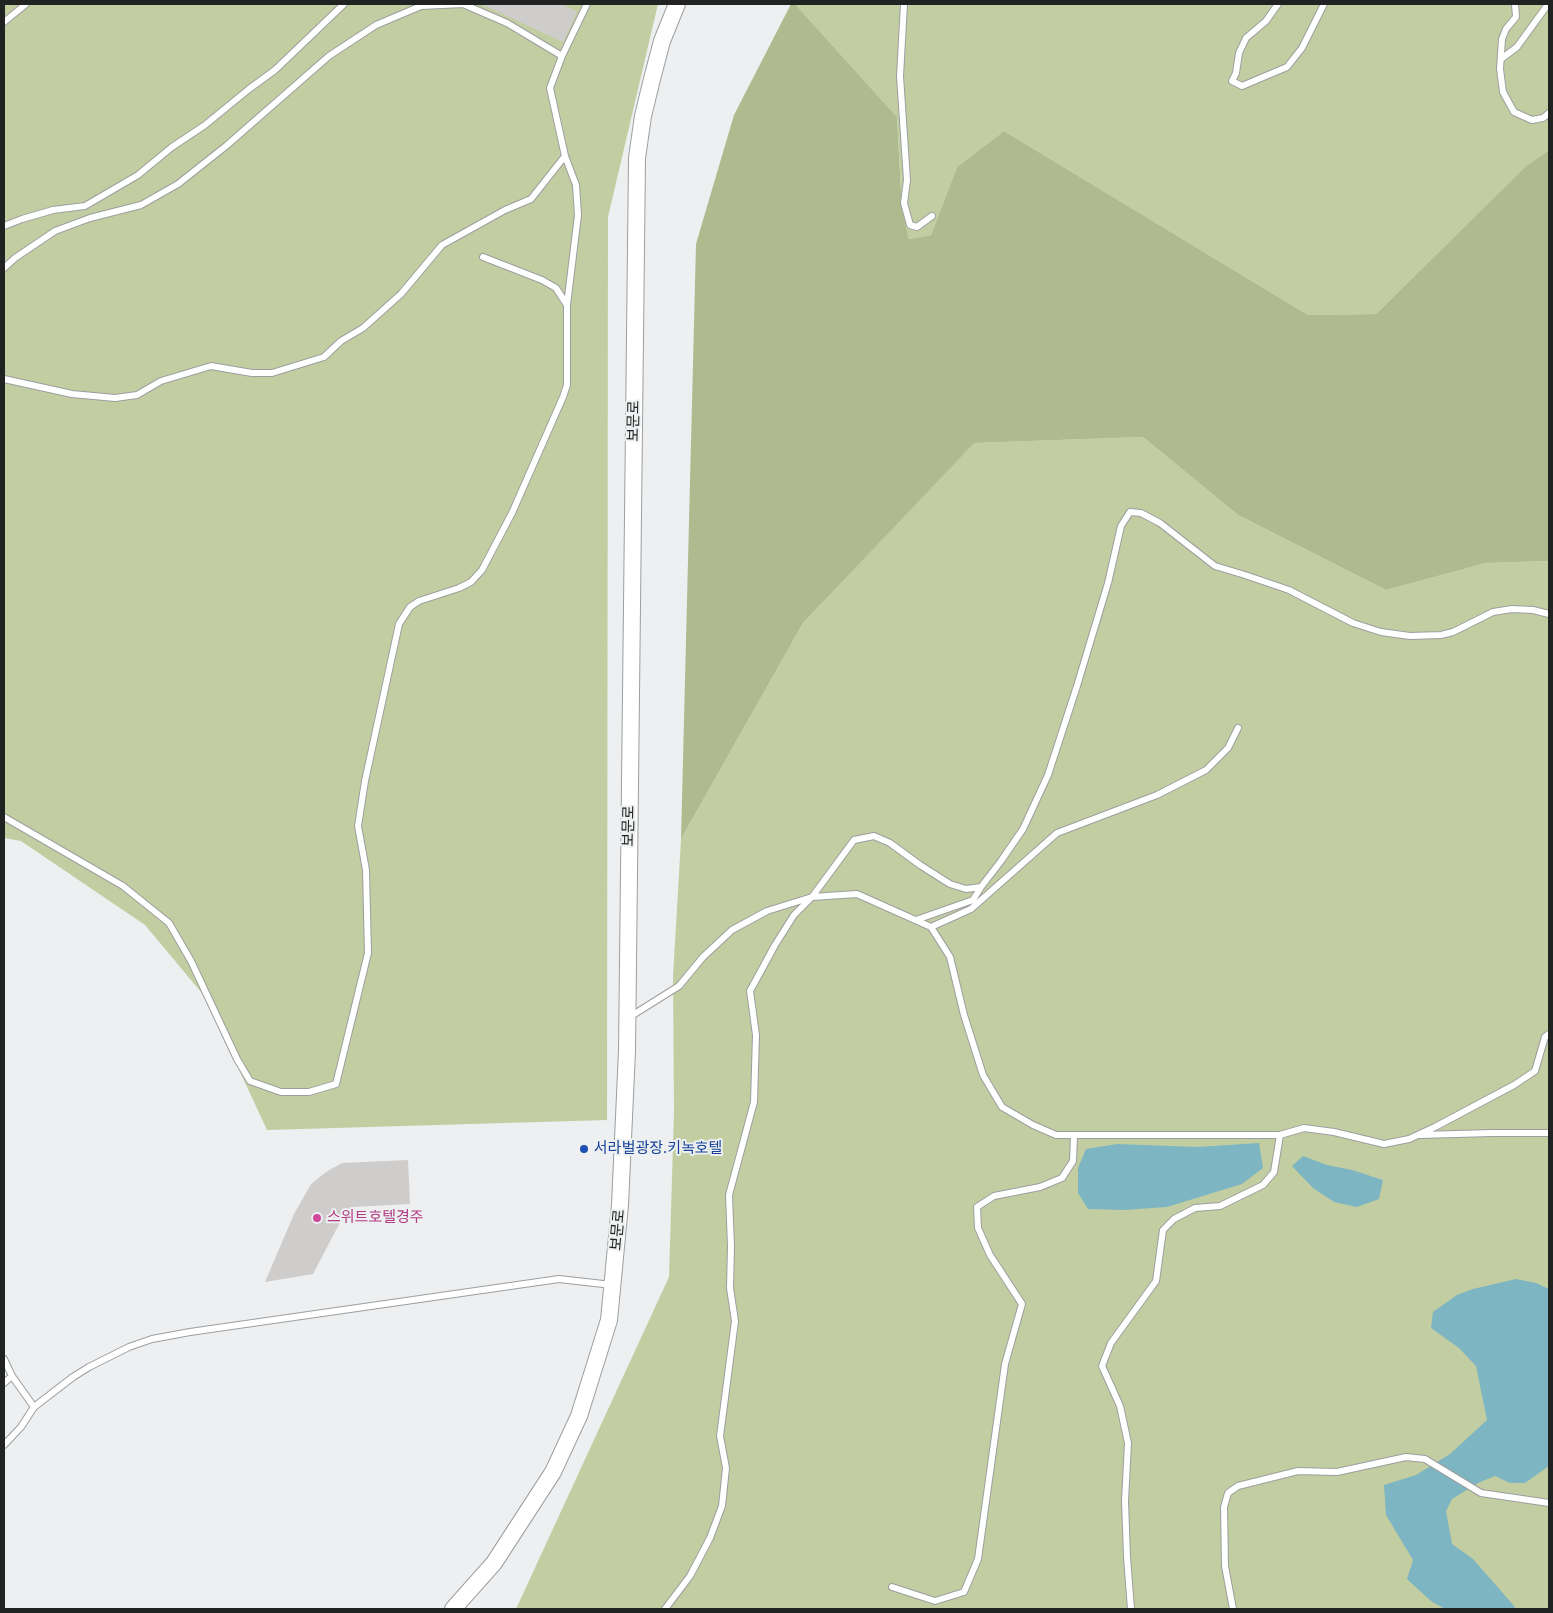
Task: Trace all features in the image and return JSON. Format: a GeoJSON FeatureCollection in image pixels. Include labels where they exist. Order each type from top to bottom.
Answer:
{"type":"FeatureCollection","features":[{"type":"Feature","properties":{"kind":"street","name":"보문로"},"geometry":{"type":"LineString","coordinates":[[453,1609],[494,1563],[554,1472],[579,1416],[609,1320],[620,1205],[627,1018],[637,158],[643,116],[652,79],[662,41],[677,4]]}},
{"type":"Feature","properties":{"kind":"lane"},"geometry":{"type":"LineString","coordinates":[[4,22],[26,4]]}},
{"type":"Feature","properties":{"kind":"lane"},"geometry":{"type":"LineString","coordinates":[[4,226],[53,210],[84,206],[138,175],[172,147],[205,125],[275,70],[344,4]]}},
{"type":"Feature","properties":{"kind":"lane"},"geometry":{"type":"LineString","coordinates":[[4,268],[14,258],[55,231],[90,218],[141,205],[178,184],[226,146],[329,56],[376,25],[421,6],[462,4],[507,23],[562,56]]}},
{"type":"Feature","properties":{"kind":"lane"},"geometry":{"type":"LineString","coordinates":[[4,817],[123,886],[169,923],[191,961],[237,1059],[250,1081],[281,1092],[309,1092],[336,1084],[368,953],[366,870],[358,826],[365,781],[399,624],[410,607],[419,601],[471,582],[482,570],[512,513],[567,385],[566,305],[578,215],[576,185],[565,156],[550,88],[562,56],[587,4]]}},
{"type":"Feature","properties":{"kind":"lane"},"geometry":{"type":"LineString","coordinates":[[904,4],[900,76],[908,180],[904,203],[910,225],[917,228],[932,216]]}},
{"type":"Feature","properties":{"kind":"lane"},"geometry":{"type":"LineString","coordinates":[[1278,4],[1266,21],[1246,38],[1239,53],[1236,73],[1232,82],[1242,86],[1286,68],[1302,48],[1324,4]]}},
{"type":"Feature","properties":{"kind":"lane"},"geometry":{"type":"LineString","coordinates":[[1515,4],[1516,18],[1506,29],[1502,40],[1500,69],[1503,92],[1514,112],[1532,120],[1543,118],[1549,113]]}},
{"type":"Feature","properties":{"kind":"lane"},"geometry":{"type":"LineString","coordinates":[[1500,59],[1517,47],[1546,7],[1546,4]]}},
{"type":"Feature","properties":{"kind":"lane"},"geometry":{"type":"LineString","coordinates":[[4,379],[72,394],[114,398],[137,395],[161,381],[211,366],[252,373],[272,373],[324,357],[341,341],[363,328],[401,294],[442,245],[505,210],[531,199],[565,156]]}},
{"type":"Feature","properties":{"kind":"lane"},"geometry":{"type":"LineString","coordinates":[[483,257],[542,280],[556,288],[566,305]]}},
{"type":"Feature","properties":{"kind":"lane"},"geometry":{"type":"LineString","coordinates":[[916,920],[973,900],[1022,829],[1048,775],[1078,686],[1108,583],[1121,526],[1130,512],[1141,513],[1160,523],[1214,566],[1289,590],[1353,623],[1381,632],[1410,636],[1453,632],[1493,612],[1512,609],[1533,610],[1549,614]]}},
{"type":"Feature","properties":{"kind":"lane"},"geometry":{"type":"LineString","coordinates":[[931,926],[971,909],[1057,833],[1158,795],[1206,770],[1228,748],[1238,728]]}},
{"type":"Feature","properties":{"kind":"lane"},"geometry":{"type":"LineString","coordinates":[[665,1609],[690,1576],[710,1538],[722,1506],[726,1468],[720,1436],[735,1321],[730,1288],[729,1196],[754,1102],[756,1035],[750,991],[774,945],[794,915],[812,897],[854,840],[874,836],[890,843],[950,884],[966,889],[981,887]]}},
{"type":"Feature","properties":{"kind":"lane"},"geometry":{"type":"LineString","coordinates":[[627,1018],[679,986],[703,956],[732,930],[767,911],[812,897],[857,894],[931,926],[950,957],[964,1015],[983,1075],[1002,1107],[1032,1125],[1056,1135],[1280,1135],[1304,1128],[1334,1132],[1384,1144],[1416,1136],[1492,1132],[1549,1133]]}},
{"type":"Feature","properties":{"kind":"lane"},"geometry":{"type":"LineString","coordinates":[[1416,1136],[1514,1086],[1535,1071],[1545,1037],[1549,1034]]}},
{"type":"Feature","properties":{"kind":"lane"},"geometry":{"type":"LineString","coordinates":[[892,1588],[935,1601],[964,1592],[978,1559],[1005,1364],[1022,1304],[990,1255],[978,1228],[977,1207],[994,1196],[1040,1187],[1062,1178],[1073,1161],[1074,1135]]}},
{"type":"Feature","properties":{"kind":"lane"},"geometry":{"type":"LineString","coordinates":[[1131,1609],[1125,1501],[1128,1443],[1120,1406],[1102,1366],[1111,1343],[1156,1280],[1163,1230],[1174,1219],[1195,1208],[1220,1206],[1263,1185],[1274,1172],[1280,1135]]}},
{"type":"Feature","properties":{"kind":"lane"},"geometry":{"type":"LineString","coordinates":[[4,1446],[21,1427],[34,1407],[89,1367],[129,1346],[152,1339],[559,1279],[613,1285]]}},
{"type":"Feature","properties":{"kind":"lane"},"geometry":{"type":"LineString","coordinates":[[4,1359],[12,1376],[34,1407]]}},
{"type":"Feature","properties":{"kind":"lane"},"geometry":{"type":"LineString","coordinates":[[4,1384],[12,1376]]}},
{"type":"Feature","properties":{"kind":"lane"},"geometry":{"type":"LineString","coordinates":[[1233,1609],[1225,1566],[1224,1507],[1228,1494],[1238,1486],[1298,1471],[1338,1472],[1406,1457],[1425,1459],[1481,1493],[1549,1503]]}},
{"type":"Feature","properties":{"kind":"green space"},"geometry":{"type":"Polygon","coordinates":[[[4,4],[658,4],[608,217],[607,1120],[267,1130],[206,998],[145,925],[21,841],[4,838],[4,4]]]}},
{"type":"Feature","properties":{"kind":"green space"},"geometry":{"type":"Polygon","coordinates":[[[791,4],[795,4],[897,117],[902,210],[909,239],[931,235],[957,167],[1004,131],[1308,315],[1376,314],[1526,166],[1549,150],[1549,561],[1486,563],[1386,590],[1238,515],[1143,437],[974,443],[803,623],[681,839],[696,244],[734,115],[791,4]]]}},
{"type":"Feature","properties":{"kind":"green space"},"geometry":{"type":"Polygon","coordinates":[[[795,4],[1549,4],[1549,150],[1526,166],[1376,314],[1308,315],[1004,131],[957,167],[931,235],[909,239],[902,210],[897,117],[795,4]]]}},
{"type":"Feature","properties":{"kind":"green space"},"geometry":{"type":"Polygon","coordinates":[[[1143,437],[1238,515],[1386,590],[1486,563],[1549,561],[1549,1609],[516,1609],[669,1277],[674,1111],[673,977],[681,839],[803,623],[973,443],[1143,437]]]}},
{"type":"Feature","properties":{"kind":"water"},"geometry":{"type":"Polygon","coordinates":[[[1259,1143],[1263,1168],[1242,1184],[1167,1207],[1124,1210],[1088,1209],[1078,1193],[1078,1168],[1086,1149],[1117,1144],[1197,1147],[1259,1143]]]}},
{"type":"Feature","properties":{"kind":"water"},"geometry":{"type":"Polygon","coordinates":[[[1303,1156],[1327,1165],[1352,1170],[1383,1180],[1379,1199],[1357,1207],[1334,1202],[1313,1188],[1292,1166],[1303,1156]]]}},
{"type":"Feature","properties":{"kind":"water"},"geometry":{"type":"Polygon","coordinates":[[[1516,1279],[1536,1283],[1549,1289],[1549,1466],[1525,1483],[1510,1483],[1495,1476],[1478,1483],[1452,1499],[1446,1511],[1452,1544],[1473,1559],[1515,1607],[1513,1609],[1445,1609],[1431,1601],[1407,1579],[1413,1560],[1386,1515],[1384,1485],[1416,1475],[1450,1454],[1487,1420],[1476,1366],[1459,1348],[1431,1328],[1433,1312],[1457,1295],[1473,1289],[1516,1279]]]}},
{"type":"Feature","properties":{"kind":"building"},"geometry":{"type":"Polygon","coordinates":[[[481,4],[562,4],[577,12],[563,42],[481,4]]]}},
{"type":"Feature","properties":{"kind":"building","name":"스위트호텔경주"},"geometry":{"type":"Polygon","coordinates":[[[408,1160],[410,1204],[353,1207],[345,1213],[313,1274],[265,1282],[294,1214],[311,1184],[326,1172],[342,1163],[408,1160]]]}},
{"type":"Feature","properties":{"kind":"place","name":"서라벌광장.키녹호텔"},"geometry":{"type":"Point","coordinates":[584,1149]}},
{"type":"Feature","properties":{"kind":"place","name":"스위트호텔경주"},"geometry":{"type":"Point","coordinates":[317,1218]}}]}
